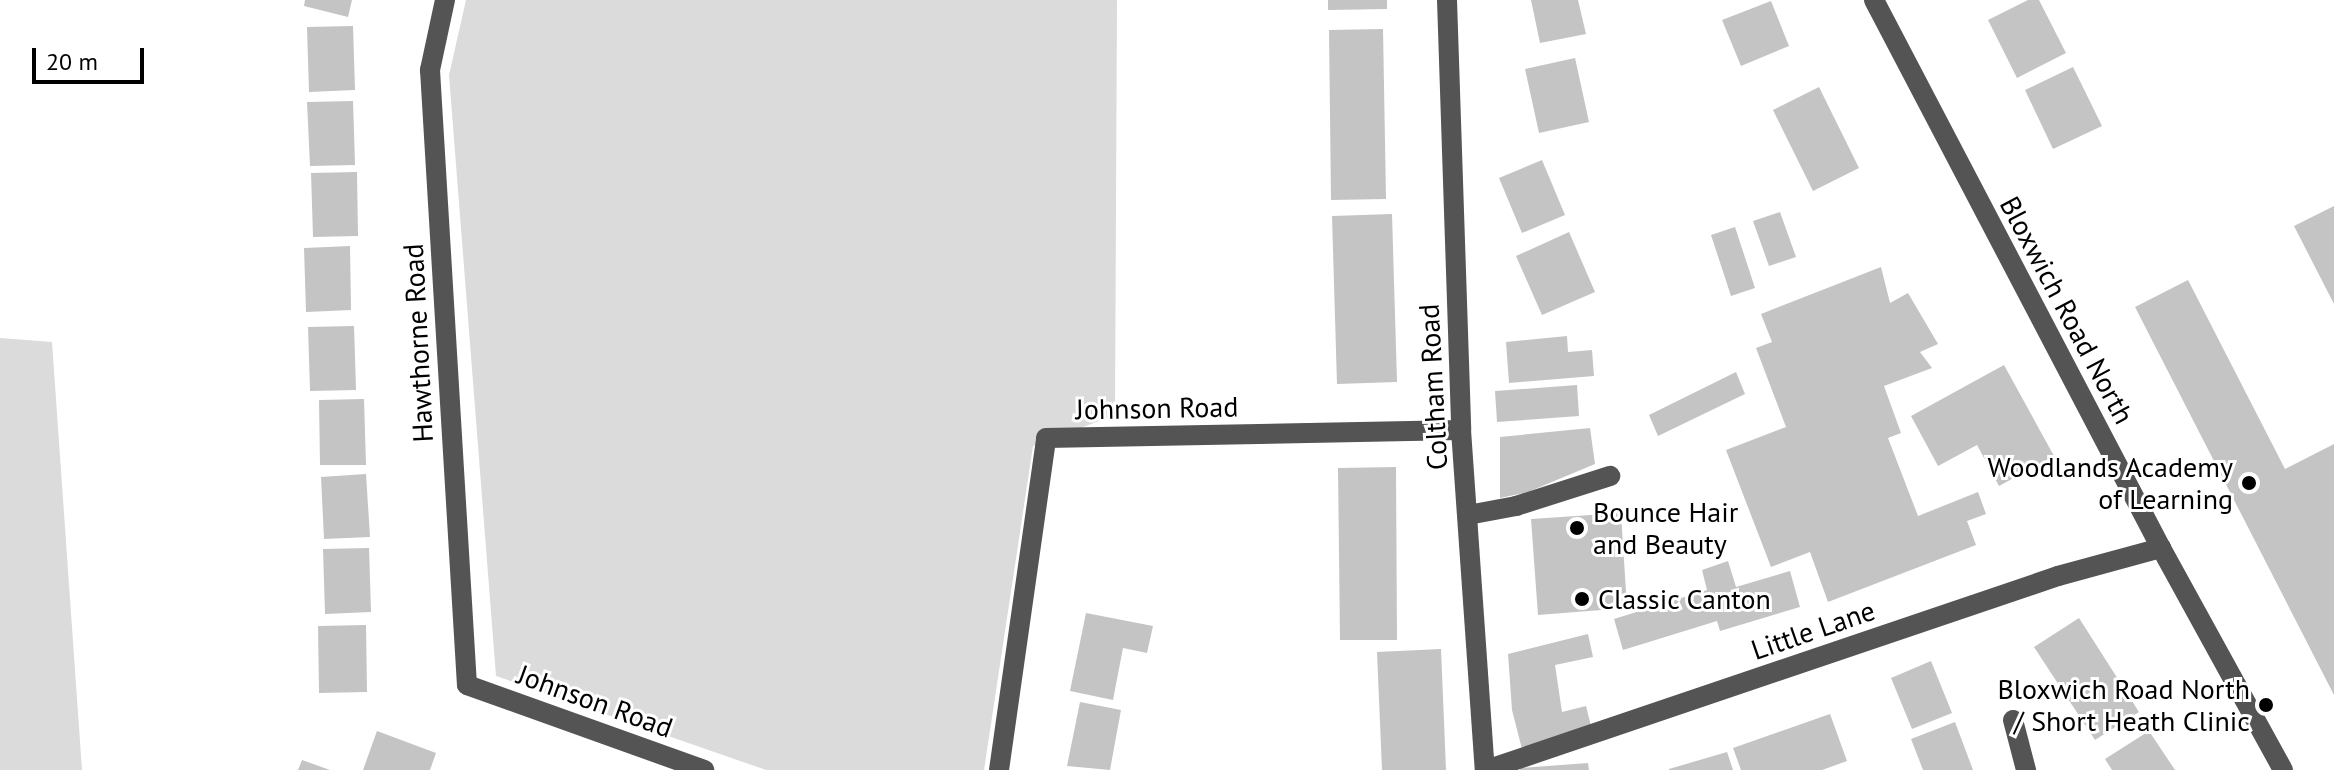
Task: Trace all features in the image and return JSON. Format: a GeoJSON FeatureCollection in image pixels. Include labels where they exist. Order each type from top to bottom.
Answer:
{"type":"FeatureCollection","features":[{"type":"Feature","properties":{"kind":"street","name":"Hawthorne Road"},"geometry":{"type":"LineString","coordinates":[[445,0],[430,70],[467,685]]}},
{"type":"Feature","properties":{"kind":"street","name":"Coltham Road"},"geometry":{"type":"LineString","coordinates":[[1447,0],[1461,430],[1485,770]]}},
{"type":"Feature","properties":{"kind":"street","name":"Bloxwich Road North"},"geometry":{"type":"LineString","coordinates":[[1874,0],[2161,548],[2283,770]]}},
{"type":"Feature","properties":{"kind":"street","name":"Johnson Road"},"geometry":{"type":"LineString","coordinates":[[999,770],[1046,438],[1461,430]]}},
{"type":"Feature","properties":{"kind":"street"},"geometry":{"type":"LineString","coordinates":[[1468,515],[1516,506],[1610,476]]}},
{"type":"Feature","properties":{"kind":"street","name":"Little Lane"},"geometry":{"type":"LineString","coordinates":[[1485,770],[2058,576],[2161,548]]}},
{"type":"Feature","properties":{"kind":"street","name":"Johnson Road"},"geometry":{"type":"LineString","coordinates":[[467,685],[704,770]]}},
{"type":"Feature","properties":{"kind":"street"},"geometry":{"type":"LineString","coordinates":[[2013,720],[2026,770]]}},
{"type":"Feature","properties":{"kind":"shaded area"},"geometry":{"type":"Polygon","coordinates":[[[466,0],[1117,0],[1115,415],[1033,446],[984,770],[766,770],[496,676],[449,75],[466,0]]]}},
{"type":"Feature","properties":{"kind":"shaded area"},"geometry":{"type":"Polygon","coordinates":[[[0,338],[52,342],[82,770],[0,770],[0,338]]]}},
{"type":"Feature","properties":{"kind":"building"},"geometry":{"type":"Polygon","coordinates":[[[305,0],[352,0],[348,17],[304,6],[305,0]]]}},
{"type":"Feature","properties":{"kind":"building"},"geometry":{"type":"Polygon","coordinates":[[[1328,0],[1387,0],[1387,9],[1328,10],[1328,0]]]}},
{"type":"Feature","properties":{"kind":"building"},"geometry":{"type":"Polygon","coordinates":[[[1531,0],[1578,0],[1586,34],[1540,43],[1531,0]]]}},
{"type":"Feature","properties":{"kind":"building"},"geometry":{"type":"Polygon","coordinates":[[[2028,0],[2039,0],[2066,53],[2017,78],[1988,20],[2028,0]]]}},
{"type":"Feature","properties":{"kind":"building"},"geometry":{"type":"Polygon","coordinates":[[[1771,1],[1789,46],[1741,66],[1722,20],[1771,1]]]}},
{"type":"Feature","properties":{"kind":"building"},"geometry":{"type":"Polygon","coordinates":[[[353,26],[355,90],[309,92],[307,27],[353,26]]]}},
{"type":"Feature","properties":{"kind":"building"},"geometry":{"type":"Polygon","coordinates":[[[1383,29],[1386,199],[1331,200],[1329,30],[1383,29]]]}},
{"type":"Feature","properties":{"kind":"building"},"geometry":{"type":"Polygon","coordinates":[[[1575,58],[1589,122],[1539,133],[1525,69],[1575,58]]]}},
{"type":"Feature","properties":{"kind":"building"},"geometry":{"type":"Polygon","coordinates":[[[2073,67],[2102,126],[2053,149],[2025,90],[2073,67]]]}},
{"type":"Feature","properties":{"kind":"building"},"geometry":{"type":"Polygon","coordinates":[[[1819,87],[1859,168],[1813,191],[1773,110],[1819,87]]]}},
{"type":"Feature","properties":{"kind":"building"},"geometry":{"type":"Polygon","coordinates":[[[353,101],[355,165],[310,166],[307,102],[353,101]]]}},
{"type":"Feature","properties":{"kind":"building"},"geometry":{"type":"Polygon","coordinates":[[[1542,160],[1565,215],[1522,233],[1499,178],[1542,160]]]}},
{"type":"Feature","properties":{"kind":"building"},"geometry":{"type":"Polygon","coordinates":[[[357,172],[358,236],[313,237],[311,173],[357,172]]]}},
{"type":"Feature","properties":{"kind":"building"},"geometry":{"type":"Polygon","coordinates":[[[2334,206],[2334,304],[2294,226],[2334,206]]]}},
{"type":"Feature","properties":{"kind":"building"},"geometry":{"type":"Polygon","coordinates":[[[1780,212],[1796,257],[1769,266],[1753,221],[1780,212]]]}},
{"type":"Feature","properties":{"kind":"building"},"geometry":{"type":"Polygon","coordinates":[[[1392,214],[1397,382],[1337,384],[1332,216],[1392,214]]]}},
{"type":"Feature","properties":{"kind":"building"},"geometry":{"type":"Polygon","coordinates":[[[1735,227],[1755,288],[1731,296],[1711,235],[1735,227]]]}},
{"type":"Feature","properties":{"kind":"building"},"geometry":{"type":"Polygon","coordinates":[[[1569,232],[1595,292],[1542,315],[1516,256],[1569,232]]]}},
{"type":"Feature","properties":{"kind":"building"},"geometry":{"type":"Polygon","coordinates":[[[350,246],[351,310],[306,312],[304,248],[350,246]]]}},
{"type":"Feature","properties":{"kind":"building"},"geometry":{"type":"Polygon","coordinates":[[[1881,267],[1890,303],[1908,293],[1938,344],[1920,352],[1932,368],[1884,386],[1901,433],[1888,438],[1918,516],[1978,492],[1986,514],[1967,521],[1976,545],[1828,602],[1810,552],[1771,567],[1726,450],[1786,427],[1756,348],[1772,342],[1761,314],[1881,267]]]}},
{"type":"Feature","properties":{"kind":"building"},"geometry":{"type":"Polygon","coordinates":[[[2188,280],[2285,469],[2334,444],[2334,695],[2135,307],[2188,280]]]}},
{"type":"Feature","properties":{"kind":"building"},"geometry":{"type":"Polygon","coordinates":[[[354,326],[356,390],[310,391],[308,327],[354,326]]]}},
{"type":"Feature","properties":{"kind":"building"},"geometry":{"type":"Polygon","coordinates":[[[1567,336],[1568,352],[1592,350],[1594,376],[1509,383],[1506,342],[1567,336]]]}},
{"type":"Feature","properties":{"kind":"building"},"geometry":{"type":"Polygon","coordinates":[[[2004,365],[2054,456],[1999,486],[1977,445],[1938,466],[1911,416],[2004,365]]]}},
{"type":"Feature","properties":{"kind":"building"},"geometry":{"type":"Polygon","coordinates":[[[1736,372],[1745,394],[1658,436],[1649,415],[1736,372]]]}},
{"type":"Feature","properties":{"kind":"building"},"geometry":{"type":"Polygon","coordinates":[[[1577,385],[1579,416],[1497,422],[1495,391],[1577,385]]]}},
{"type":"Feature","properties":{"kind":"building"},"geometry":{"type":"Polygon","coordinates":[[[364,399],[366,465],[320,465],[319,400],[364,399]]]}},
{"type":"Feature","properties":{"kind":"building"},"geometry":{"type":"Polygon","coordinates":[[[1590,428],[1595,464],[1528,492],[1500,498],[1500,437],[1590,428]]]}},
{"type":"Feature","properties":{"kind":"building"},"geometry":{"type":"Polygon","coordinates":[[[1396,467],[1397,640],[1340,640],[1338,468],[1396,467]]]}},
{"type":"Feature","properties":{"kind":"building"},"geometry":{"type":"Polygon","coordinates":[[[366,474],[370,537],[324,539],[321,477],[366,474]]]}},
{"type":"Feature","properties":{"kind":"building"},"geometry":{"type":"Polygon","coordinates":[[[1621,513],[1627,608],[1538,615],[1531,519],[1621,513]]]}},
{"type":"Feature","properties":{"kind":"building"},"geometry":{"type":"Polygon","coordinates":[[[369,548],[371,612],[325,614],[323,549],[369,548]]]}},
{"type":"Feature","properties":{"kind":"building"},"geometry":{"type":"Polygon","coordinates":[[[1728,561],[1736,587],[1790,571],[1800,607],[1720,631],[1717,621],[1623,650],[1614,619],[1707,590],[1702,570],[1728,561]]]}},
{"type":"Feature","properties":{"kind":"building"},"geometry":{"type":"Polygon","coordinates":[[[1086,613],[1153,626],[1147,653],[1123,648],[1113,700],[1070,691],[1086,613]]]}},
{"type":"Feature","properties":{"kind":"building"},"geometry":{"type":"Polygon","coordinates":[[[2079,618],[2139,712],[2095,740],[2034,647],[2079,618]]]}},
{"type":"Feature","properties":{"kind":"building"},"geometry":{"type":"Polygon","coordinates":[[[366,625],[367,692],[319,693],[318,626],[366,625]]]}},
{"type":"Feature","properties":{"kind":"building"},"geometry":{"type":"Polygon","coordinates":[[[1588,634],[1593,657],[1555,665],[1562,712],[1586,706],[1592,730],[1523,753],[1512,710],[1508,654],[1588,634]]]}},
{"type":"Feature","properties":{"kind":"building"},"geometry":{"type":"Polygon","coordinates":[[[1441,649],[1446,770],[1382,770],[1377,652],[1441,649]]]}},
{"type":"Feature","properties":{"kind":"building"},"geometry":{"type":"Polygon","coordinates":[[[1931,661],[1952,713],[1912,729],[1891,678],[1931,661]]]}},
{"type":"Feature","properties":{"kind":"building"},"geometry":{"type":"Polygon","coordinates":[[[1080,702],[1121,710],[1110,770],[1067,766],[1080,702]]]}},
{"type":"Feature","properties":{"kind":"building"},"geometry":{"type":"Polygon","coordinates":[[[1830,714],[1847,761],[1822,770],[1741,770],[1733,748],[1830,714]]]}},
{"type":"Feature","properties":{"kind":"building"},"geometry":{"type":"Polygon","coordinates":[[[1955,722],[1973,770],[1923,770],[1911,739],[1955,722]]]}},
{"type":"Feature","properties":{"kind":"building"},"geometry":{"type":"Polygon","coordinates":[[[377,731],[436,753],[430,770],[363,770],[377,731]]]}},
{"type":"Feature","properties":{"kind":"building"},"geometry":{"type":"Polygon","coordinates":[[[2149,731],[2175,770],[2112,770],[2105,759],[2149,731]]]}},
{"type":"Feature","properties":{"kind":"building"},"geometry":{"type":"Polygon","coordinates":[[[1727,752],[1733,770],[1669,770],[1669,769],[1727,752]]]}},
{"type":"Feature","properties":{"kind":"building"},"geometry":{"type":"Polygon","coordinates":[[[302,760],[330,770],[298,770],[302,760]]]}},
{"type":"Feature","properties":{"kind":"building"},"geometry":{"type":"Polygon","coordinates":[[[1588,763],[1589,770],[1520,770],[1520,768],[1588,763]]]}},
{"type":"Feature","properties":{"kind":"place","name":"Woodlands Academy of Learning"},"geometry":{"type":"Point","coordinates":[2249,483]}},
{"type":"Feature","properties":{"kind":"place","name":"Bounce Hair and Beauty"},"geometry":{"type":"Point","coordinates":[1577,528]}},
{"type":"Feature","properties":{"kind":"place","name":"Classic Canton"},"geometry":{"type":"Point","coordinates":[1582,599]}},
{"type":"Feature","properties":{"kind":"place","name":"Bloxwich Road North / Short Heath Clinic"},"geometry":{"type":"Point","coordinates":[2266,705]}}]}
